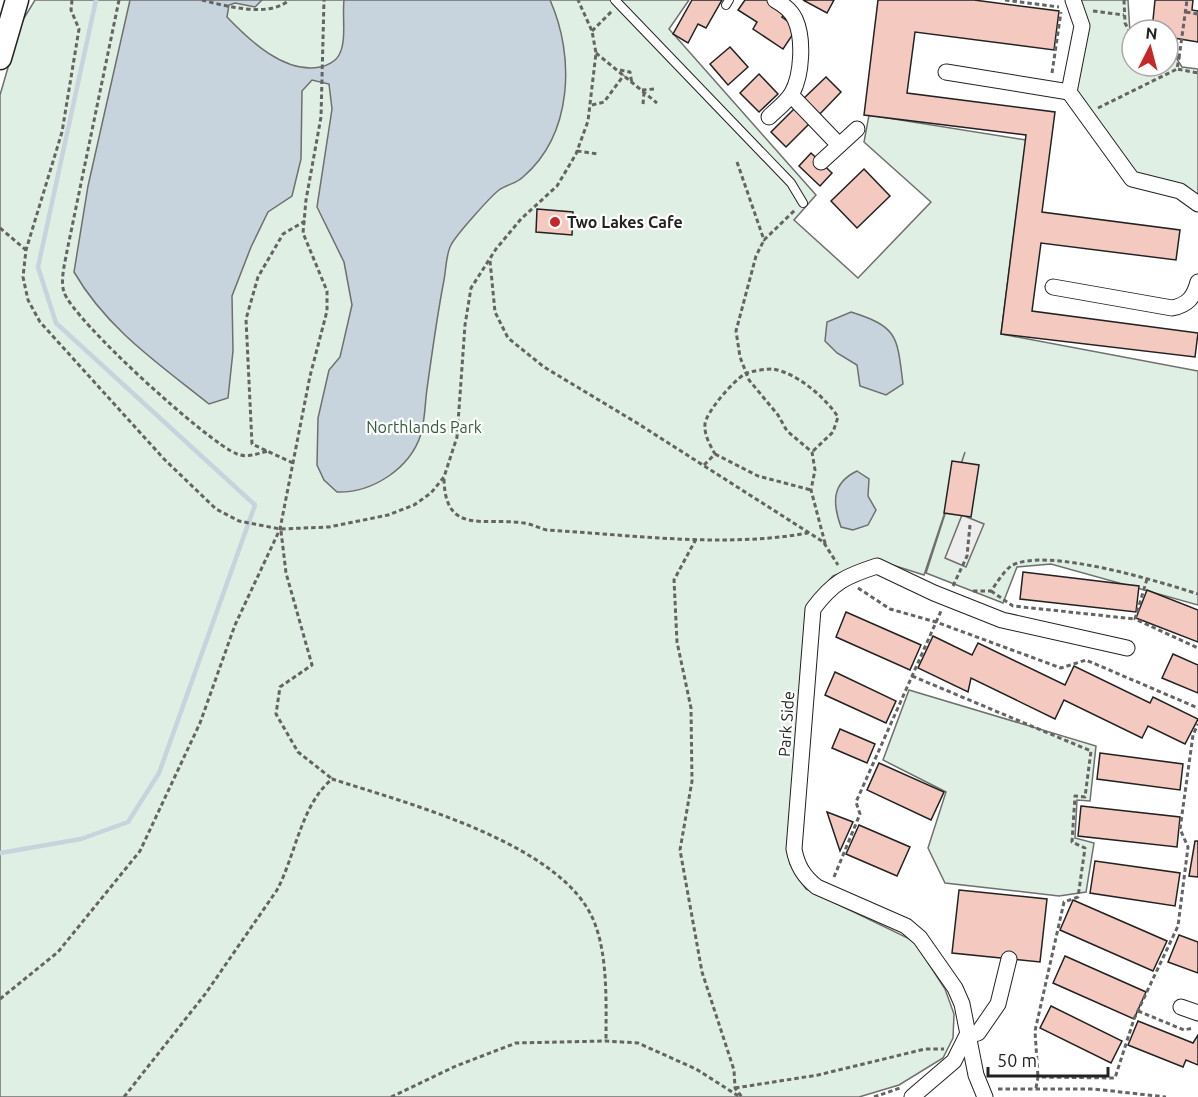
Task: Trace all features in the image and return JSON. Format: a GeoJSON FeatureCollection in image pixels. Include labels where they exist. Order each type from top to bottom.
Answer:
{"type":"FeatureCollection","features":[{"type":"Feature","properties":{"kind":"main road"},"geometry":{"type":"LineString","coordinates":[[0,58],[17,0]]}},
{"type":"Feature","properties":{"kind":"street"},"geometry":{"type":"LineString","coordinates":[[769,117],[791,95],[797,80],[799,44],[799,29],[792,4],[775,0]]}},
{"type":"Feature","properties":{"kind":"street"},"geometry":{"type":"LineString","coordinates":[[1069,92],[1082,26],[1075,4]]}},
{"type":"Feature","properties":{"kind":"street"},"geometry":{"type":"LineString","coordinates":[[946,72],[1069,92],[1132,179],[1180,191],[1198,204]]}},
{"type":"Feature","properties":{"kind":"street"},"geometry":{"type":"LineString","coordinates":[[791,95],[839,145]]}},
{"type":"Feature","properties":{"kind":"street"},"geometry":{"type":"LineString","coordinates":[[821,162],[856,129]]}},
{"type":"Feature","properties":{"kind":"street"},"geometry":{"type":"LineString","coordinates":[[1053,287],[1172,308],[1182,306],[1190,300],[1198,282]]}},
{"type":"Feature","properties":{"kind":"street","name":"Park Side"},"geometry":{"type":"LineString","coordinates":[[989,1092],[976,1075],[962,1004],[955,988],[920,938],[906,926],[817,887],[808,881],[796,861],[795,849],[813,609],[841,571],[877,566],[950,592],[1002,620],[1127,648]]}},
{"type":"Feature","properties":{"kind":"street"},"geometry":{"type":"LineString","coordinates":[[912,1097],[954,1061],[967,1035],[978,1033],[998,1004],[1009,959]]}},
{"type":"Feature","properties":{"kind":"street"},"geometry":{"type":"LineString","coordinates":[[1181,1006],[1198,1013]]}},
{"type":"Feature","properties":{"kind":"lane"},"geometry":{"type":"LineString","coordinates":[[615,4],[791,183],[802,203]]}},
{"type":"Feature","properties":{"kind":"path"},"geometry":{"type":"LineString","coordinates":[[72,0],[71,10],[79,29],[62,132],[26,250],[23,277],[28,300],[40,322],[164,459],[216,509],[239,521],[255,526],[280,529],[329,527],[388,515],[414,505],[431,493],[444,477]]}},
{"type":"Feature","properties":{"kind":"path"},"geometry":{"type":"LineString","coordinates":[[119,0],[67,251],[64,293],[75,311],[152,386],[195,424],[235,453],[246,456],[268,451]]}},
{"type":"Feature","properties":{"kind":"path"},"geometry":{"type":"LineString","coordinates":[[202,0],[231,8],[257,9],[284,5],[289,0]]}},
{"type":"Feature","properties":{"kind":"path"},"geometry":{"type":"LineString","coordinates":[[0,999],[58,952],[140,851],[200,723],[236,625],[280,529],[310,376],[327,311],[327,291],[303,233],[318,140],[325,57],[322,35],[324,0]]}},
{"type":"Feature","properties":{"kind":"path"},"geometry":{"type":"LineString","coordinates":[[578,0],[592,31],[596,53],[591,106],[577,151],[557,186],[522,219],[496,249],[471,288],[465,325],[457,437],[444,477],[444,496],[448,507],[464,519],[524,523],[547,530],[696,539],[769,540],[809,533]]}},
{"type":"Feature","properties":{"kind":"path"},"geometry":{"type":"LineString","coordinates":[[1005,0],[1062,8],[1049,88]]}},
{"type":"Feature","properties":{"kind":"path"},"geometry":{"type":"LineString","coordinates":[[1124,0],[1124,18]]}},
{"type":"Feature","properties":{"kind":"path"},"geometry":{"type":"LineString","coordinates":[[1180,51],[1187,0]]}},
{"type":"Feature","properties":{"kind":"path"},"geometry":{"type":"LineString","coordinates":[[592,31],[615,4]]}},
{"type":"Feature","properties":{"kind":"path"},"geometry":{"type":"LineString","coordinates":[[1075,4],[1124,15]]}},
{"type":"Feature","properties":{"kind":"path"},"geometry":{"type":"LineString","coordinates":[[1186,12],[1198,14]]}},
{"type":"Feature","properties":{"kind":"path"},"geometry":{"type":"LineString","coordinates":[[596,53],[615,65],[632,84],[657,103]]}},
{"type":"Feature","properties":{"kind":"path"},"geometry":{"type":"LineString","coordinates":[[1180,69],[1198,73]]}},
{"type":"Feature","properties":{"kind":"path"},"geometry":{"type":"LineString","coordinates":[[618,70],[630,72],[632,84]]}},
{"type":"Feature","properties":{"kind":"path"},"geometry":{"type":"LineString","coordinates":[[591,106],[604,102],[624,75]]}},
{"type":"Feature","properties":{"kind":"path"},"geometry":{"type":"LineString","coordinates":[[1086,114],[1160,78]]}},
{"type":"Feature","properties":{"kind":"path"},"geometry":{"type":"LineString","coordinates":[[643,92],[654,88]]}},
{"type":"Feature","properties":{"kind":"path"},"geometry":{"type":"LineString","coordinates":[[643,92],[643,104]]}},
{"type":"Feature","properties":{"kind":"path"},"geometry":{"type":"LineString","coordinates":[[577,151],[598,154]]}},
{"type":"Feature","properties":{"kind":"path"},"geometry":{"type":"LineString","coordinates":[[737,162],[764,240]]}},
{"type":"Feature","properties":{"kind":"path"},"geometry":{"type":"LineString","coordinates":[[802,203],[764,240],[756,256],[736,331],[745,374],[787,431],[812,452],[815,470],[811,490],[823,542],[841,571],[890,609],[936,622],[1061,668],[1086,660],[1198,708]]}},
{"type":"Feature","properties":{"kind":"path"},"geometry":{"type":"LineString","coordinates":[[294,464],[252,444],[246,320],[258,277],[283,234],[304,221]]}},
{"type":"Feature","properties":{"kind":"path"},"geometry":{"type":"LineString","coordinates":[[0,228],[26,250]]}},
{"type":"Feature","properties":{"kind":"path"},"geometry":{"type":"LineString","coordinates":[[490,261],[495,312],[508,338],[543,367],[704,465],[823,542]]}},
{"type":"Feature","properties":{"kind":"path"},"geometry":{"type":"LineString","coordinates":[[811,490],[759,476],[715,454],[707,440],[705,423],[713,407],[745,374],[773,369],[804,383],[828,401],[838,417],[833,432],[812,452]]}},
{"type":"Feature","properties":{"kind":"path"},"geometry":{"type":"LineString","coordinates":[[704,465],[715,454]]}},
{"type":"Feature","properties":{"kind":"path"},"geometry":{"type":"LineString","coordinates":[[833,878],[860,814],[856,802],[967,556],[969,525]]}},
{"type":"Feature","properties":{"kind":"path"},"geometry":{"type":"LineString","coordinates":[[280,529],[286,573],[312,665],[280,687],[276,714],[298,752],[332,778],[499,837],[546,865],[573,888],[595,923],[605,976],[606,1041]]}},
{"type":"Feature","properties":{"kind":"path"},"geometry":{"type":"LineString","coordinates":[[696,539],[674,580],[678,642],[691,708],[692,781],[680,850],[702,972],[734,1070],[735,1088],[741,1097]]}},
{"type":"Feature","properties":{"kind":"path"},"geometry":{"type":"LineString","coordinates":[[991,591],[1012,566],[1036,561],[1067,560],[1198,594]]}},
{"type":"Feature","properties":{"kind":"path"},"geometry":{"type":"LineString","coordinates":[[1135,619],[1147,579]]}},
{"type":"Feature","properties":{"kind":"path"},"geometry":{"type":"LineString","coordinates":[[950,592],[991,591],[1012,606],[1135,619],[1198,648]]}},
{"type":"Feature","properties":{"kind":"path"},"geometry":{"type":"LineString","coordinates":[[912,676],[1091,751],[1085,797],[1075,796],[1072,842],[1085,848],[1078,897],[1064,902],[1035,1031],[1038,1077],[1036,1088]]}},
{"type":"Feature","properties":{"kind":"path"},"geometry":{"type":"LineString","coordinates":[[1038,1077],[1115,1078],[1138,1011],[1178,926],[1188,847],[1180,828],[1193,735],[1198,724]]}},
{"type":"Feature","properties":{"kind":"path"},"geometry":{"type":"LineString","coordinates":[[124,1097],[206,993],[277,890],[318,790],[332,778]]}},
{"type":"Feature","properties":{"kind":"path"},"geometry":{"type":"LineString","coordinates":[[1138,1011],[1184,1030],[1198,1026]]}},
{"type":"Feature","properties":{"kind":"path"},"geometry":{"type":"LineString","coordinates":[[391,1097],[456,1066],[516,1043],[606,1041],[638,1042],[696,1069],[741,1097]]}},
{"type":"Feature","properties":{"kind":"path"},"geometry":{"type":"LineString","coordinates":[[735,1088],[818,1076],[925,1048],[947,1048]]}},
{"type":"Feature","properties":{"kind":"path"},"geometry":{"type":"LineString","coordinates":[[989,1092],[1036,1088],[1094,1089],[1166,1097]]}},
{"type":"Feature","properties":{"kind":"green space","name":"Northlands Park"},"geometry":{"type":"Polygon","coordinates":[[[35,0],[689,0],[669,29],[816,195],[794,220],[858,278],[931,202],[864,142],[869,115],[1026,140],[1001,334],[1198,371],[1198,605],[1051,564],[1017,567],[1003,603],[926,573],[965,452],[924,575],[877,560],[833,576],[810,602],[788,846],[790,864],[806,889],[914,941],[945,989],[954,1014],[953,1038],[943,1058],[899,1085],[859,1097],[0,1097],[0,95],[21,23],[35,0]]]}},
{"type":"Feature","properties":{"kind":"green space"},"geometry":{"type":"Polygon","coordinates":[[[1076,0],[1128,0],[1129,18],[1120,18],[1120,78],[1180,78],[1180,64],[1182,67],[1198,69],[1198,197],[1132,179],[1069,92],[1083,22],[1076,0]]]}},
{"type":"Feature","properties":{"kind":"green space"},"geometry":{"type":"Polygon","coordinates":[[[909,690],[1096,746],[1090,801],[1077,800],[1075,838],[1094,843],[1086,892],[1059,896],[945,883],[928,848],[946,792],[883,760],[909,690]]]}},
{"type":"Feature","properties":{"kind":"shaded area"},"geometry":{"type":"Polygon","coordinates":[[[130,0],[262,0],[255,7],[235,3],[229,5],[227,17],[269,54],[294,66],[307,68],[326,66],[339,55],[344,36],[344,0],[550,0],[558,22],[566,69],[565,93],[560,117],[552,139],[540,159],[520,179],[495,194],[451,245],[447,257],[421,434],[416,447],[399,468],[376,483],[350,491],[337,492],[324,480],[317,465],[318,418],[329,370],[340,357],[352,305],[344,262],[317,207],[332,109],[329,84],[312,80],[302,91],[301,159],[292,196],[268,212],[251,247],[232,296],[233,351],[228,398],[209,404],[153,360],[102,311],[74,272],[88,186],[130,0]]]}},
{"type":"Feature","properties":{"kind":"shaded area"},"geometry":{"type":"Polygon","coordinates":[[[851,312],[879,323],[893,336],[897,345],[903,384],[886,395],[860,386],[857,365],[837,353],[825,341],[827,322],[851,312]]]}},
{"type":"Feature","properties":{"kind":"shaded area"},"geometry":{"type":"Polygon","coordinates":[[[857,471],[869,479],[868,496],[876,510],[868,525],[853,530],[841,527],[836,509],[836,494],[843,481],[857,471]]]}},
{"type":"Feature","properties":{"kind":"shaded area"},"geometry":{"type":"Polygon","coordinates":[[[962,515],[984,524],[966,567],[945,558],[962,515]]]}},
{"type":"Feature","properties":{"kind":"building"},"geometry":{"type":"Polygon","coordinates":[[[692,0],[722,0],[706,28],[698,24],[688,43],[673,34],[692,0]]]}},
{"type":"Feature","properties":{"kind":"building"},"geometry":{"type":"Polygon","coordinates":[[[745,0],[773,0],[787,10],[782,17],[797,28],[783,49],[753,29],[757,22],[738,10],[745,0]]]}},
{"type":"Feature","properties":{"kind":"building"},"geometry":{"type":"Polygon","coordinates":[[[803,0],[834,0],[827,13],[803,0]]]}},
{"type":"Feature","properties":{"kind":"building"},"geometry":{"type":"Polygon","coordinates":[[[878,0],[974,0],[1059,11],[1054,50],[915,32],[907,93],[1055,112],[1042,212],[1180,230],[1176,260],[1041,243],[1032,311],[1198,333],[1195,357],[1001,334],[1026,135],[864,115],[878,0]]]}},
{"type":"Feature","properties":{"kind":"building"},"geometry":{"type":"Polygon","coordinates":[[[1155,0],[1193,0],[1192,10],[1198,11],[1198,42],[1180,39],[1180,18],[1153,18],[1155,0]]]}},
{"type":"Feature","properties":{"kind":"building"},"geometry":{"type":"Polygon","coordinates":[[[730,47],[748,67],[728,85],[710,64],[730,47]]]}},
{"type":"Feature","properties":{"kind":"building"},"geometry":{"type":"Polygon","coordinates":[[[759,74],[778,94],[759,112],[740,93],[759,74]]]}},
{"type":"Feature","properties":{"kind":"building"},"geometry":{"type":"Polygon","coordinates":[[[826,77],[841,92],[818,116],[802,100],[826,77]]]}},
{"type":"Feature","properties":{"kind":"building"},"geometry":{"type":"Polygon","coordinates":[[[798,105],[813,120],[786,147],[771,132],[798,105]]]}},
{"type":"Feature","properties":{"kind":"building"},"geometry":{"type":"Polygon","coordinates":[[[811,153],[832,173],[820,186],[799,166],[811,153]]]}},
{"type":"Feature","properties":{"kind":"building"},"geometry":{"type":"Polygon","coordinates":[[[864,169],[890,196],[857,228],[831,201],[864,169]]]}},
{"type":"Feature","properties":{"kind":"building","name":"Two Lakes Cafe"},"geometry":{"type":"Polygon","coordinates":[[[537,209],[573,212],[572,235],[536,232],[537,209]]]}},
{"type":"Feature","properties":{"kind":"building"},"geometry":{"type":"Polygon","coordinates":[[[952,461],[979,465],[971,517],[944,513],[952,461]]]}},
{"type":"Feature","properties":{"kind":"building"},"geometry":{"type":"Polygon","coordinates":[[[1023,572],[1139,586],[1136,612],[1020,599],[1023,572]]]}},
{"type":"Feature","properties":{"kind":"building"},"geometry":{"type":"Polygon","coordinates":[[[1147,590],[1198,610],[1198,642],[1136,618],[1147,590]]]}},
{"type":"Feature","properties":{"kind":"building"},"geometry":{"type":"Polygon","coordinates":[[[846,612],[921,645],[910,670],[836,637],[846,612]]]}},
{"type":"Feature","properties":{"kind":"building"},"geometry":{"type":"Polygon","coordinates":[[[933,636],[972,655],[978,643],[1065,685],[1074,666],[1150,703],[1153,697],[1198,719],[1185,744],[1148,726],[1142,738],[1064,700],[1055,719],[971,678],[968,692],[918,668],[933,636]]]}},
{"type":"Feature","properties":{"kind":"building"},"geometry":{"type":"Polygon","coordinates":[[[1173,654],[1198,665],[1198,693],[1162,678],[1173,654]]]}},
{"type":"Feature","properties":{"kind":"building"},"geometry":{"type":"Polygon","coordinates":[[[835,672],[896,701],[886,723],[825,695],[835,672]]]}},
{"type":"Feature","properties":{"kind":"building"},"geometry":{"type":"Polygon","coordinates":[[[840,729],[875,744],[867,763],[832,748],[840,729]]]}},
{"type":"Feature","properties":{"kind":"building"},"geometry":{"type":"Polygon","coordinates":[[[1100,753],[1183,764],[1180,790],[1097,779],[1100,753]]]}},
{"type":"Feature","properties":{"kind":"building"},"geometry":{"type":"Polygon","coordinates":[[[879,763],[944,792],[931,820],[867,790],[879,763]]]}},
{"type":"Feature","properties":{"kind":"building"},"geometry":{"type":"Polygon","coordinates":[[[1081,806],[1180,817],[1177,847],[1078,836],[1081,806]]]}},
{"type":"Feature","properties":{"kind":"building"},"geometry":{"type":"Polygon","coordinates":[[[827,812],[853,822],[840,851],[827,812]]]}},
{"type":"Feature","properties":{"kind":"building"},"geometry":{"type":"Polygon","coordinates":[[[859,825],[910,847],[897,876],[846,854],[859,825]]]}},
{"type":"Feature","properties":{"kind":"building"},"geometry":{"type":"Polygon","coordinates":[[[1195,841],[1198,841],[1198,877],[1189,876],[1195,841]]]}},
{"type":"Feature","properties":{"kind":"building"},"geometry":{"type":"Polygon","coordinates":[[[1095,861],[1180,873],[1175,906],[1090,893],[1095,861]]]}},
{"type":"Feature","properties":{"kind":"building"},"geometry":{"type":"Polygon","coordinates":[[[959,890],[1047,899],[1040,962],[952,953],[959,890]]]}},
{"type":"Feature","properties":{"kind":"building"},"geometry":{"type":"Polygon","coordinates":[[[1073,900],[1167,941],[1153,971],[1060,930],[1073,900]]]}},
{"type":"Feature","properties":{"kind":"building"},"geometry":{"type":"Polygon","coordinates":[[[1179,935],[1198,942],[1198,973],[1168,962],[1179,935]]]}},
{"type":"Feature","properties":{"kind":"building"},"geometry":{"type":"Polygon","coordinates":[[[1065,956],[1146,992],[1134,1019],[1053,983],[1065,956]]]}},
{"type":"Feature","properties":{"kind":"building"},"geometry":{"type":"Polygon","coordinates":[[[1051,1006],[1122,1041],[1111,1063],[1040,1028],[1051,1006]]]}},
{"type":"Feature","properties":{"kind":"building"},"geometry":{"type":"Polygon","coordinates":[[[1138,1021],[1193,1043],[1198,1035],[1198,1065],[1186,1060],[1183,1067],[1128,1045],[1138,1021]]]}},
{"type":"Feature","properties":{"kind":"waterway"},"geometry":{"type":"LineString","coordinates":[[0,853],[81,839],[128,822],[159,773],[255,505],[56,323],[38,267],[96,0]]}},
{"type":"Feature","properties":{"kind":"place","name":"Two Lakes Cafe"},"geometry":{"type":"Point","coordinates":[555,222]}}]}
